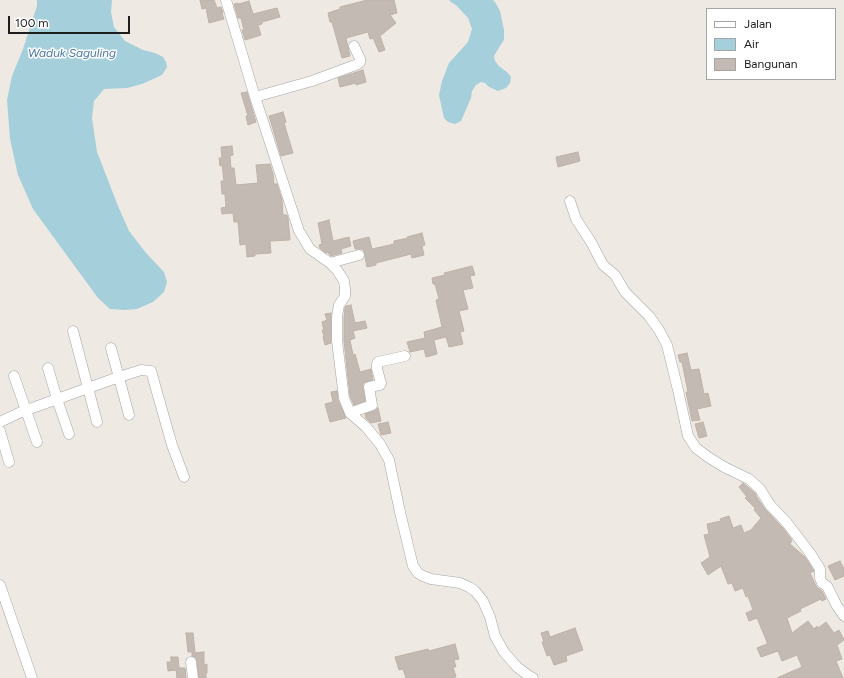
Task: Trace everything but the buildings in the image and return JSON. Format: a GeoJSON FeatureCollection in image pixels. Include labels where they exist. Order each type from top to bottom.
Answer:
{"type":"FeatureCollection","features":[{"type":"Feature","properties":{"kind":"street"},"geometry":{"type":"LineString","coordinates":[[226,0],[255,97],[299,231],[310,249],[330,263],[337,270],[344,281],[345,296],[339,305],[337,317],[337,340],[344,398],[350,413],[366,427],[380,444],[389,460],[413,566],[418,573],[431,579],[460,583],[475,591],[483,601],[490,617],[495,636],[504,652],[517,668],[533,678]]}},
{"type":"Feature","properties":{"kind":"street"},"geometry":{"type":"LineString","coordinates":[[255,97],[312,81],[358,64],[360,59],[354,46]]}},
{"type":"Feature","properties":{"kind":"street"},"geometry":{"type":"LineString","coordinates":[[570,201],[576,219],[591,242],[603,265],[615,275],[626,292],[649,316],[659,330],[666,345],[688,436],[696,448],[724,467],[749,478],[760,489],[770,505],[787,523],[810,553],[820,569],[822,584],[827,586],[844,616]]}},
{"type":"Feature","properties":{"kind":"street"},"geometry":{"type":"LineString","coordinates":[[330,263],[360,255]]}},
{"type":"Feature","properties":{"kind":"street"},"geometry":{"type":"LineString","coordinates":[[73,331],[97,422]]}},
{"type":"Feature","properties":{"kind":"street"},"geometry":{"type":"LineString","coordinates":[[111,348],[129,415]]}},
{"type":"Feature","properties":{"kind":"street"},"geometry":{"type":"LineString","coordinates":[[350,413],[372,405],[369,387],[380,385],[381,383],[377,369],[378,362],[405,356]]}},
{"type":"Feature","properties":{"kind":"street"},"geometry":{"type":"LineString","coordinates":[[48,368],[69,434]]}},
{"type":"Feature","properties":{"kind":"street"},"geometry":{"type":"LineString","coordinates":[[0,422],[26,410],[119,377],[141,370],[151,371],[172,445],[184,477]]}},
{"type":"Feature","properties":{"kind":"street"},"geometry":{"type":"LineString","coordinates":[[14,376],[38,442]]}},
{"type":"Feature","properties":{"kind":"street"},"geometry":{"type":"LineString","coordinates":[[0,431],[9,462]]}},
{"type":"Feature","properties":{"kind":"street"},"geometry":{"type":"LineString","coordinates":[[0,585],[32,678]]}},
{"type":"Feature","properties":{"kind":"street"},"geometry":{"type":"LineString","coordinates":[[191,662],[193,678]]}},
{"type":"Feature","properties":{"kind":"water","name":"Waduk Saguling"},"geometry":{"type":"Polygon","coordinates":[[[37,0],[112,0],[111,12],[114,27],[125,41],[143,50],[163,57],[166,62],[167,67],[162,75],[142,84],[127,88],[104,89],[94,101],[92,118],[97,152],[129,231],[146,253],[164,272],[167,282],[164,292],[153,302],[137,309],[110,309],[98,298],[33,209],[18,175],[10,139],[7,100],[12,76],[23,49],[37,6],[37,0]]]}},
{"type":"Feature","properties":{"kind":"water"},"geometry":{"type":"Polygon","coordinates":[[[449,0],[493,0],[495,2],[500,11],[504,30],[504,40],[494,56],[495,61],[511,77],[510,83],[506,88],[498,91],[489,87],[485,83],[481,82],[476,85],[472,91],[471,98],[461,121],[455,124],[448,122],[444,118],[439,95],[442,81],[449,63],[468,42],[472,29],[468,18],[449,0]]]}}]}
